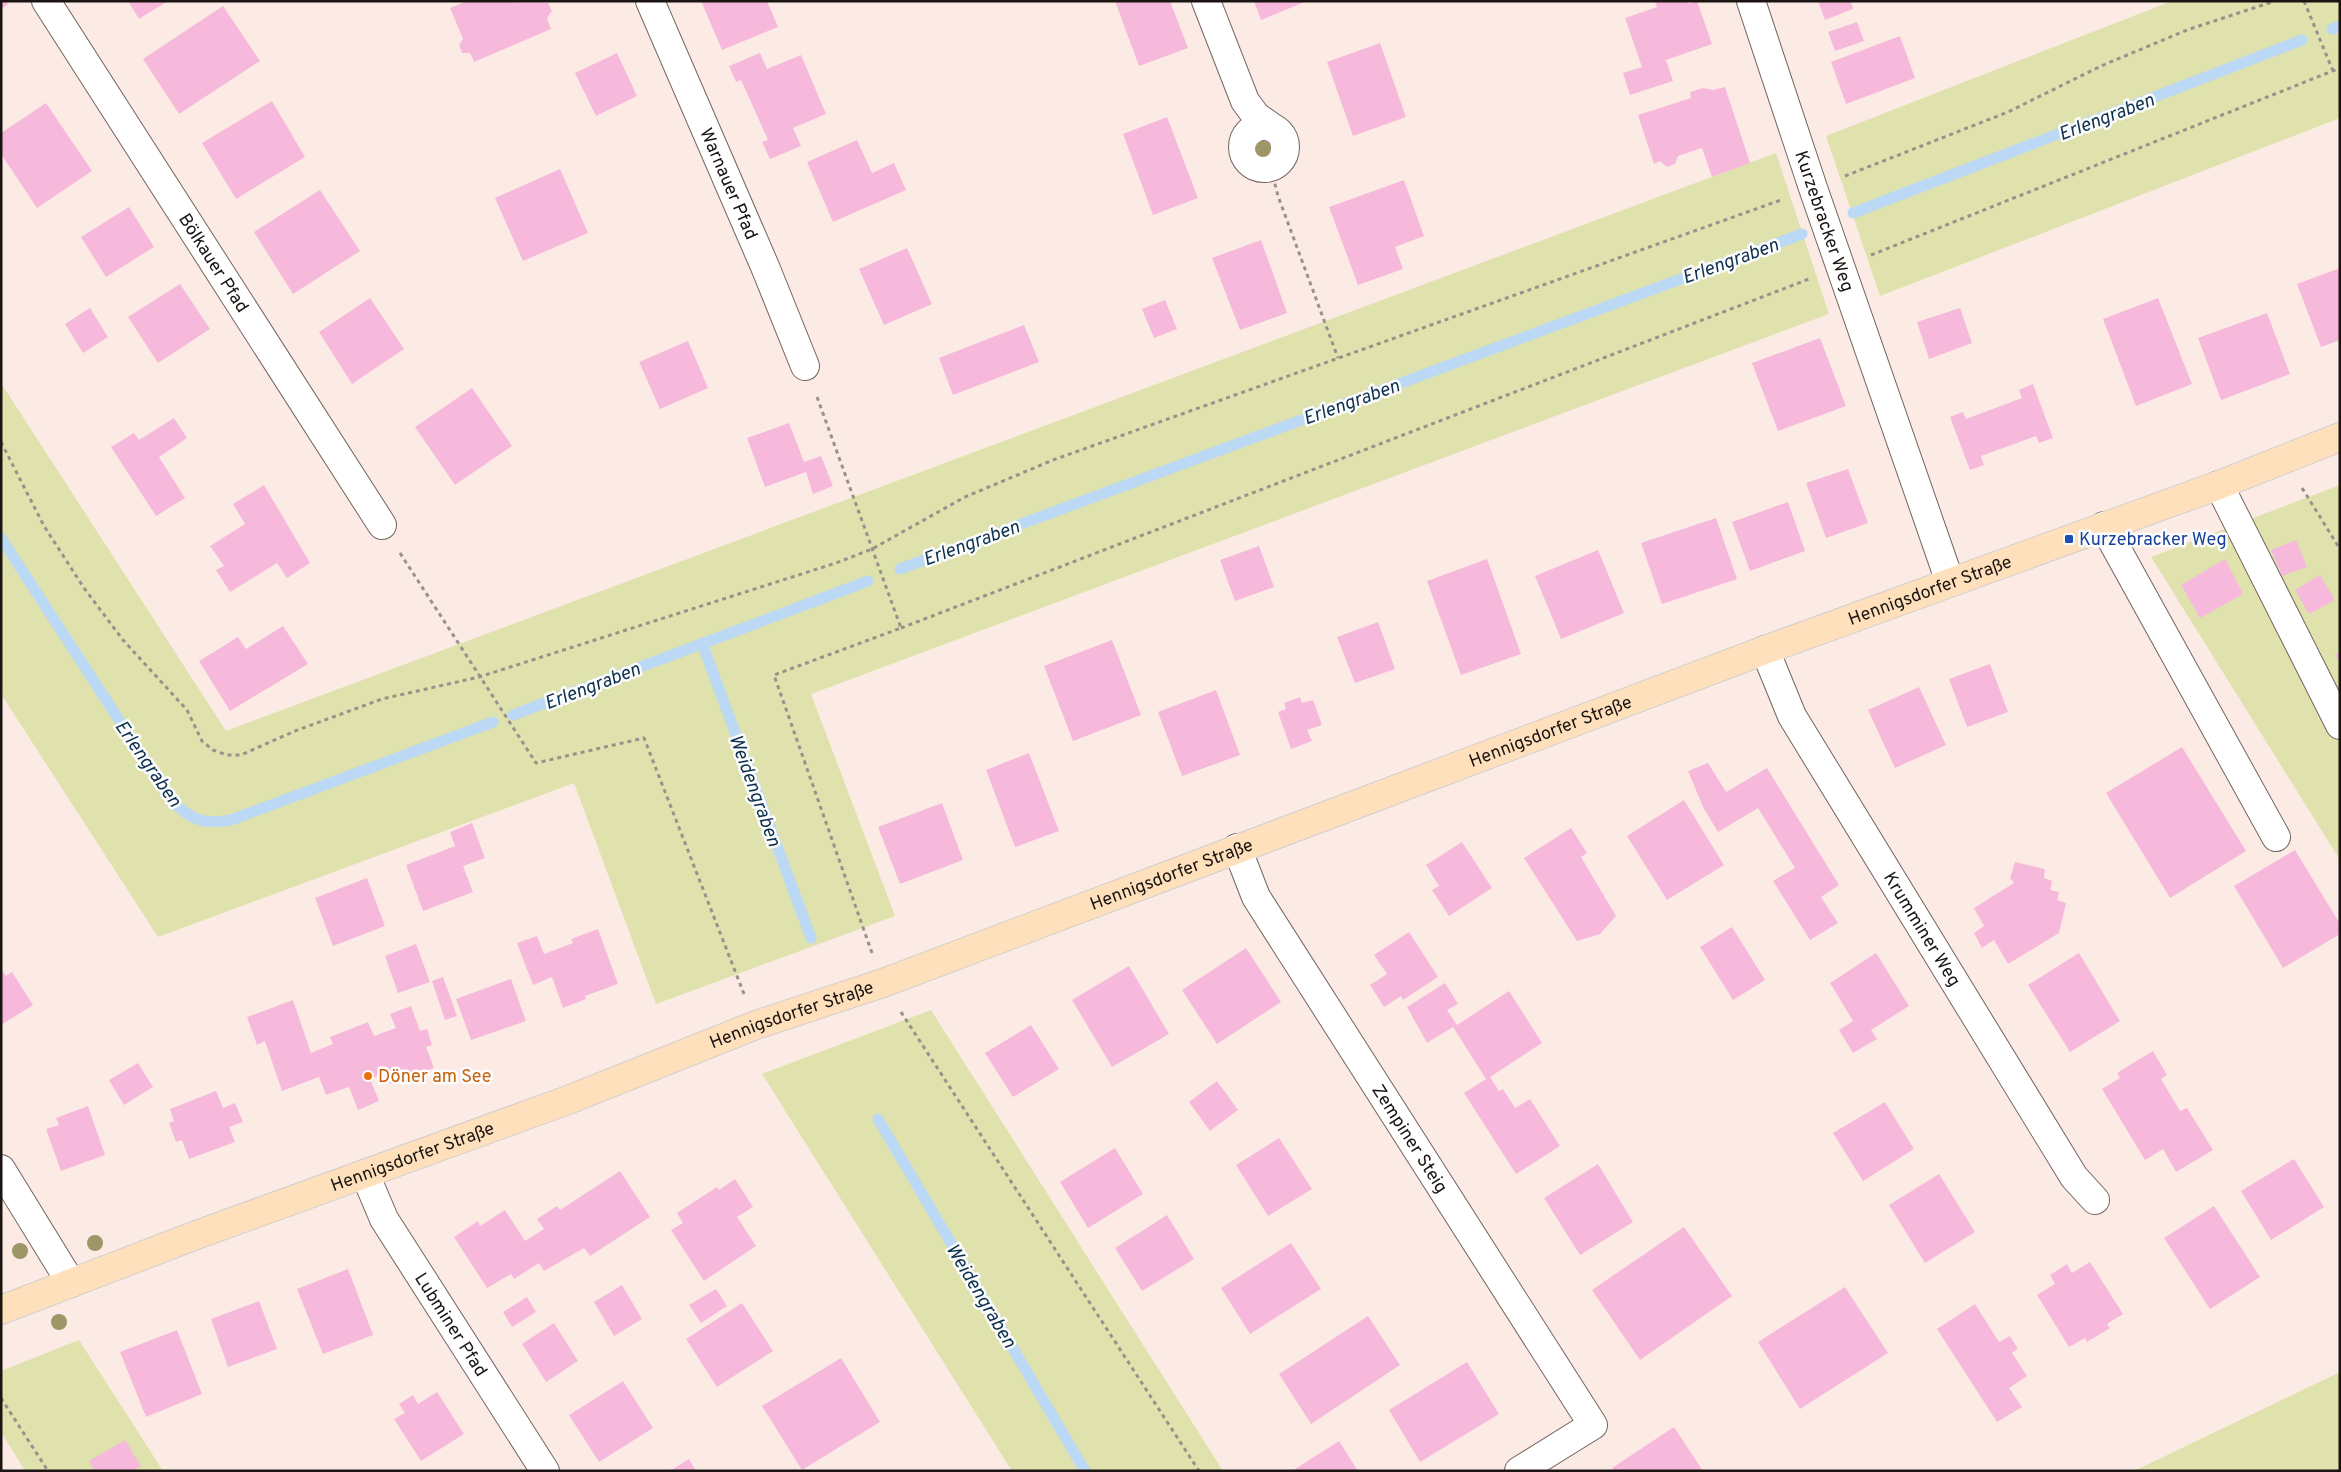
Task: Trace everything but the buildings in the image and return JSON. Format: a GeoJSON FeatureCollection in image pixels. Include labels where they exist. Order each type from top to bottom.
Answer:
{"type":"FeatureCollection","features":[{"type":"Feature","properties":{"kind":"main road","name":"Hennigsdorfer Straße"},"geometry":{"type":"LineString","coordinates":[[1,1310],[568,1100],[756,1025],[883,983],[1765,650],[2219,484],[2284,457],[2340,437]]}},
{"type":"Feature","properties":{"kind":"street","name":"Bölkauer Pfad"},"geometry":{"type":"LineString","coordinates":[[46,1],[382,525]]}},
{"type":"Feature","properties":{"kind":"street","name":"Warnauer Pfad"},"geometry":{"type":"LineString","coordinates":[[650,1],[766,270],[805,366]]}},
{"type":"Feature","properties":{"kind":"street"},"geometry":{"type":"LineString","coordinates":[[1206,1],[1245,101],[1256,116],[1259,129]]}},
{"type":"Feature","properties":{"kind":"street","name":"Kurzebracker Weg"},"geometry":{"type":"LineString","coordinates":[[1751,1],[1813,188],[1950,582]]}},
{"type":"Feature","properties":{"kind":"street"},"geometry":{"type":"LineString","coordinates":[[2219,484],[2340,725]]}},
{"type":"Feature","properties":{"kind":"street"},"geometry":{"type":"LineString","coordinates":[[2104,526],[2276,837]]}},
{"type":"Feature","properties":{"kind":"street","name":"Krumminer Weg"},"geometry":{"type":"LineString","coordinates":[[1765,650],[1792,716],[1802,733],[2074,1177],[2095,1200]]}},
{"type":"Feature","properties":{"kind":"street","name":"Zempiner Steig"},"geometry":{"type":"LineString","coordinates":[[1237,848],[1256,897],[1593,1425],[1519,1471]]}},
{"type":"Feature","properties":{"kind":"street"},"geometry":{"type":"LineString","coordinates":[[1,1169],[71,1283]]}},
{"type":"Feature","properties":{"kind":"street","name":"Lubminer Pfad"},"geometry":{"type":"LineString","coordinates":[[365,1174],[384,1219],[545,1471]]}},
{"type":"Feature","properties":{"kind":"path"},"geometry":{"type":"LineString","coordinates":[[1,442],[44,526],[84,588],[123,640],[187,710],[202,741],[212,750],[226,755],[241,755],[295,731],[382,699],[479,677],[688,612],[872,549],[965,497],[1053,460],[1813,188],[2008,112],[2101,66],[2187,30],[2275,1]]}},
{"type":"Feature","properties":{"kind":"path"},"geometry":{"type":"LineString","coordinates":[[2304,1],[2333,71]]}},
{"type":"Feature","properties":{"kind":"path"},"geometry":{"type":"LineString","coordinates":[[1199,1471],[883,983],[774,675],[1841,267],[2340,68]]}},
{"type":"Feature","properties":{"kind":"path"},"geometry":{"type":"LineString","coordinates":[[1271,168],[1278,196],[1338,358]]}},
{"type":"Feature","properties":{"kind":"path"},"geometry":{"type":"LineString","coordinates":[[805,366],[901,628]]}},
{"type":"Feature","properties":{"kind":"path"},"geometry":{"type":"LineString","coordinates":[[2284,457],[2340,550]]}},
{"type":"Feature","properties":{"kind":"path"},"geometry":{"type":"LineString","coordinates":[[382,525],[536,763],[644,738],[756,1025]]}},
{"type":"Feature","properties":{"kind":"path"},"geometry":{"type":"LineString","coordinates":[[1,1398],[48,1471]]}},
{"type":"Feature","properties":{"kind":"green space"},"geometry":{"type":"Polygon","coordinates":[[[2172,1],[2340,1],[2340,118],[1880,296],[1826,136],[2172,1]]]}},
{"type":"Feature","properties":{"kind":"green space"},"geometry":{"type":"Polygon","coordinates":[[[1776,153],[1829,314],[811,694],[895,916],[656,1004],[574,783],[158,937],[1,694],[1,383],[226,731],[1776,153]]]}},
{"type":"Feature","properties":{"kind":"green space"},"geometry":{"type":"Polygon","coordinates":[[[2340,485],[2340,860],[2151,557],[2340,485]]]}},
{"type":"Feature","properties":{"kind":"green space"},"geometry":{"type":"Polygon","coordinates":[[[931,1010],[1223,1471],[1012,1471],[762,1074],[931,1010]]]}},
{"type":"Feature","properties":{"kind":"green space"},"geometry":{"type":"Polygon","coordinates":[[[79,1340],[163,1471],[25,1471],[1,1432],[1,1371],[79,1340]]]}},
{"type":"Feature","properties":{"kind":"green space"},"geometry":{"type":"Polygon","coordinates":[[[2340,1372],[2340,1471],[2134,1471],[2340,1372]]]}},
{"type":"Feature","properties":{"kind":"waterway","name":"Erlengraben"},"geometry":{"type":"LineString","coordinates":[[2332,29],[2340,26]]}},
{"type":"Feature","properties":{"kind":"waterway","name":"Erlengraben"},"geometry":{"type":"LineString","coordinates":[[1853,213],[2302,40]]}},
{"type":"Feature","properties":{"kind":"waterway","name":"Erlengraben"},"geometry":{"type":"LineString","coordinates":[[900,569],[1802,234]]}},
{"type":"Feature","properties":{"kind":"waterway","name":"Erlengraben"},"geometry":{"type":"LineString","coordinates":[[1,538],[171,800],[185,812],[198,819],[213,822],[231,820],[493,722]]}},
{"type":"Feature","properties":{"kind":"waterway","name":"Erlengraben"},"geometry":{"type":"LineString","coordinates":[[513,715],[868,581]]}},
{"type":"Feature","properties":{"kind":"waterway","name":"Weidengraben"},"geometry":{"type":"LineString","coordinates":[[702,643],[811,938]]}},
{"type":"Feature","properties":{"kind":"waterway","name":"Weidengraben"},"geometry":{"type":"LineString","coordinates":[[878,1119],[1085,1471]]}},
{"type":"Feature","properties":{"kind":"place","name":"Kurzebracker Weg"},"geometry":{"type":"Point","coordinates":[2069,539]}},
{"type":"Feature","properties":{"kind":"place","name":"Döner am See"},"geometry":{"type":"Point","coordinates":[368,1076]}}]}
